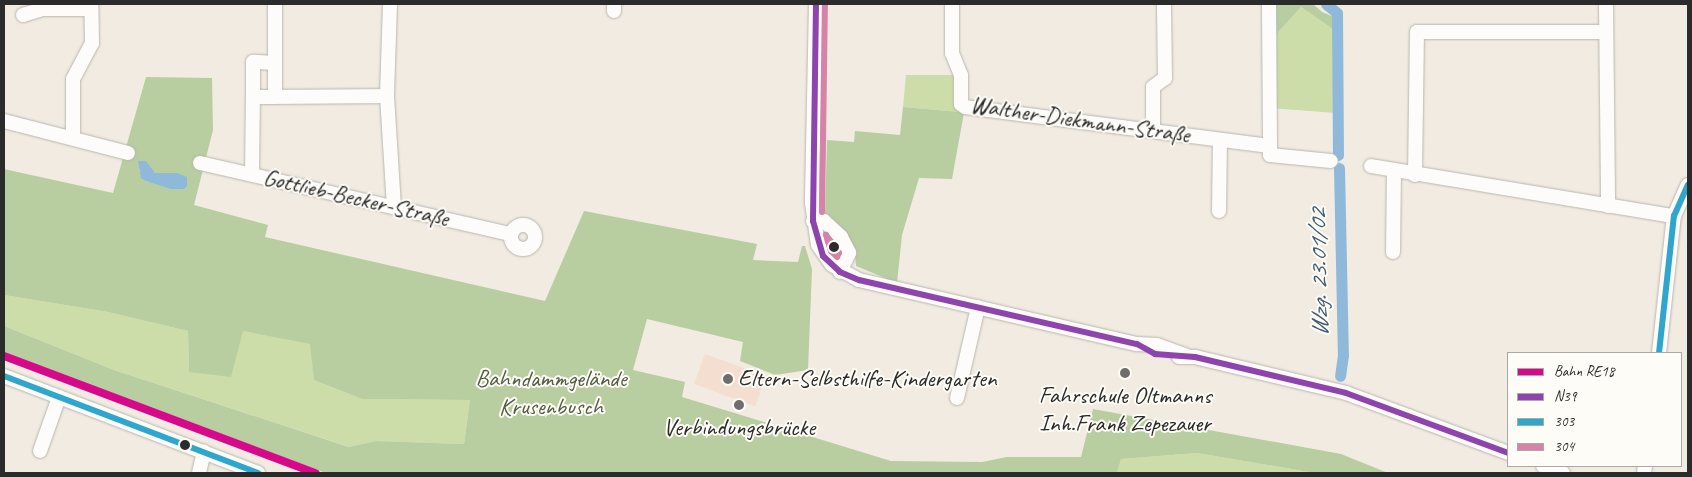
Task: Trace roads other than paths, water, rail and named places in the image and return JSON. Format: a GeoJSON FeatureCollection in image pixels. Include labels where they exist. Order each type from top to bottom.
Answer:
{"type":"FeatureCollection","features":[{"type":"Feature","properties":{"kind":"street"},"geometry":{"type":"LineString","coordinates":[[275,4],[275,97]]}},
{"type":"Feature","properties":{"kind":"street"},"geometry":{"type":"LineString","coordinates":[[390,4],[388,96],[394,207]]}},
{"type":"Feature","properties":{"kind":"street"},"geometry":{"type":"LineString","coordinates":[[816,4],[813,221],[818,245],[836,269],[859,280],[1137,344],[1155,354],[1187,356],[1346,393],[1507,453]]}},
{"type":"Feature","properties":{"kind":"street","name":"Walther-Diekmann-Straße"},"geometry":{"type":"LineString","coordinates":[[952,4],[952,53],[961,75],[961,104],[965,107],[1270,146]]}},
{"type":"Feature","properties":{"kind":"street"},"geometry":{"type":"LineString","coordinates":[[1153,130],[1153,87],[1165,78],[1164,4]]}},
{"type":"Feature","properties":{"kind":"street"},"geometry":{"type":"LineString","coordinates":[[1269,4],[1270,155],[1331,160]]}},
{"type":"Feature","properties":{"kind":"street"},"geometry":{"type":"LineString","coordinates":[[1606,4],[1608,206]]}},
{"type":"Feature","properties":{"kind":"street"},"geometry":{"type":"LineString","coordinates":[[23,15],[43,9],[91,7],[92,43],[73,79],[73,138]]}},
{"type":"Feature","properties":{"kind":"street"},"geometry":{"type":"LineString","coordinates":[[1415,175],[1417,32],[1606,32]]}},
{"type":"Feature","properties":{"kind":"street"},"geometry":{"type":"LineString","coordinates":[[252,174],[253,62],[275,63]]}},
{"type":"Feature","properties":{"kind":"street"},"geometry":{"type":"LineString","coordinates":[[253,98],[388,96]]}},
{"type":"Feature","properties":{"kind":"street"},"geometry":{"type":"LineString","coordinates":[[4,121],[128,153]]}},
{"type":"Feature","properties":{"kind":"street"},"geometry":{"type":"LineString","coordinates":[[1219,211],[1220,141]]}},
{"type":"Feature","properties":{"kind":"street","name":"Gottlieb-Becker-Straße"},"geometry":{"type":"LineString","coordinates":[[200,163],[512,234]]}},
{"type":"Feature","properties":{"kind":"street"},"geometry":{"type":"LineString","coordinates":[[1371,166],[1415,175],[1674,216]]}},
{"type":"Feature","properties":{"kind":"street"},"geometry":{"type":"LineString","coordinates":[[1393,252],[1394,170]]}},
{"type":"Feature","properties":{"kind":"street"},"geometry":{"type":"LineString","coordinates":[[1659,352],[1674,216],[1688,185]]}},
{"type":"Feature","properties":{"kind":"street"},"geometry":{"type":"LineString","coordinates":[[813,221],[824,221],[841,237],[849,253],[836,269]]}},
{"type":"Feature","properties":{"kind":"street"},"geometry":{"type":"LineString","coordinates":[[957,398],[978,307]]}},
{"type":"Feature","properties":{"kind":"street"},"geometry":{"type":"LineString","coordinates":[[4,376],[258,473]]}},
{"type":"Feature","properties":{"kind":"street"},"geometry":{"type":"LineString","coordinates":[[40,451],[60,397]]}},
{"type":"Feature","properties":{"kind":"street"},"geometry":{"type":"LineString","coordinates":[[199,473],[204,452]]}},
{"type":"Feature","properties":{"kind":"street"},"geometry":{"type":"LineString","coordinates":[[1546,467],[1562,473]]}},
{"type":"Feature","properties":{"kind":"water"},"geometry":{"type":"Polygon","coordinates":[[[138,161],[146,161],[155,173],[177,173],[187,177],[187,186],[184,189],[171,189],[146,181],[141,178],[138,161]]]}},
{"type":"Feature","properties":{"kind":"waterway","name":"Wzg. 23.01/02"},"geometry":{"type":"LineString","coordinates":[[1326,4],[1337,13],[1338,155]]}},
{"type":"Feature","properties":{"kind":"waterway","name":"Wzg. 23.01/02"},"geometry":{"type":"LineString","coordinates":[[1339,168],[1343,355],[1340,376]]}},
{"type":"Feature","properties":{"kind":"rail line","name":"RE18"},"geometry":{"type":"LineString","coordinates":[[4,356],[316,473]]}},
{"type":"Feature","properties":{"kind":"place","name":"Fahrschule Oltmanns Inh.Frank Zepezauer"},"geometry":{"type":"Point","coordinates":[1125,373]}},
{"type":"Feature","properties":{"kind":"place","name":"Eltern-Selbsthilfe-Kindergarten"},"geometry":{"type":"Point","coordinates":[728,379]}},
{"type":"Feature","properties":{"kind":"place","name":"Verbindungsbrücke"},"geometry":{"type":"Point","coordinates":[739,405]}},
{"type":"Feature","properties":{"kind":"park label","name":"Bahndammgelände Krusenbusch"},"geometry":{"type":"Point","coordinates":[551,393]}}]}
